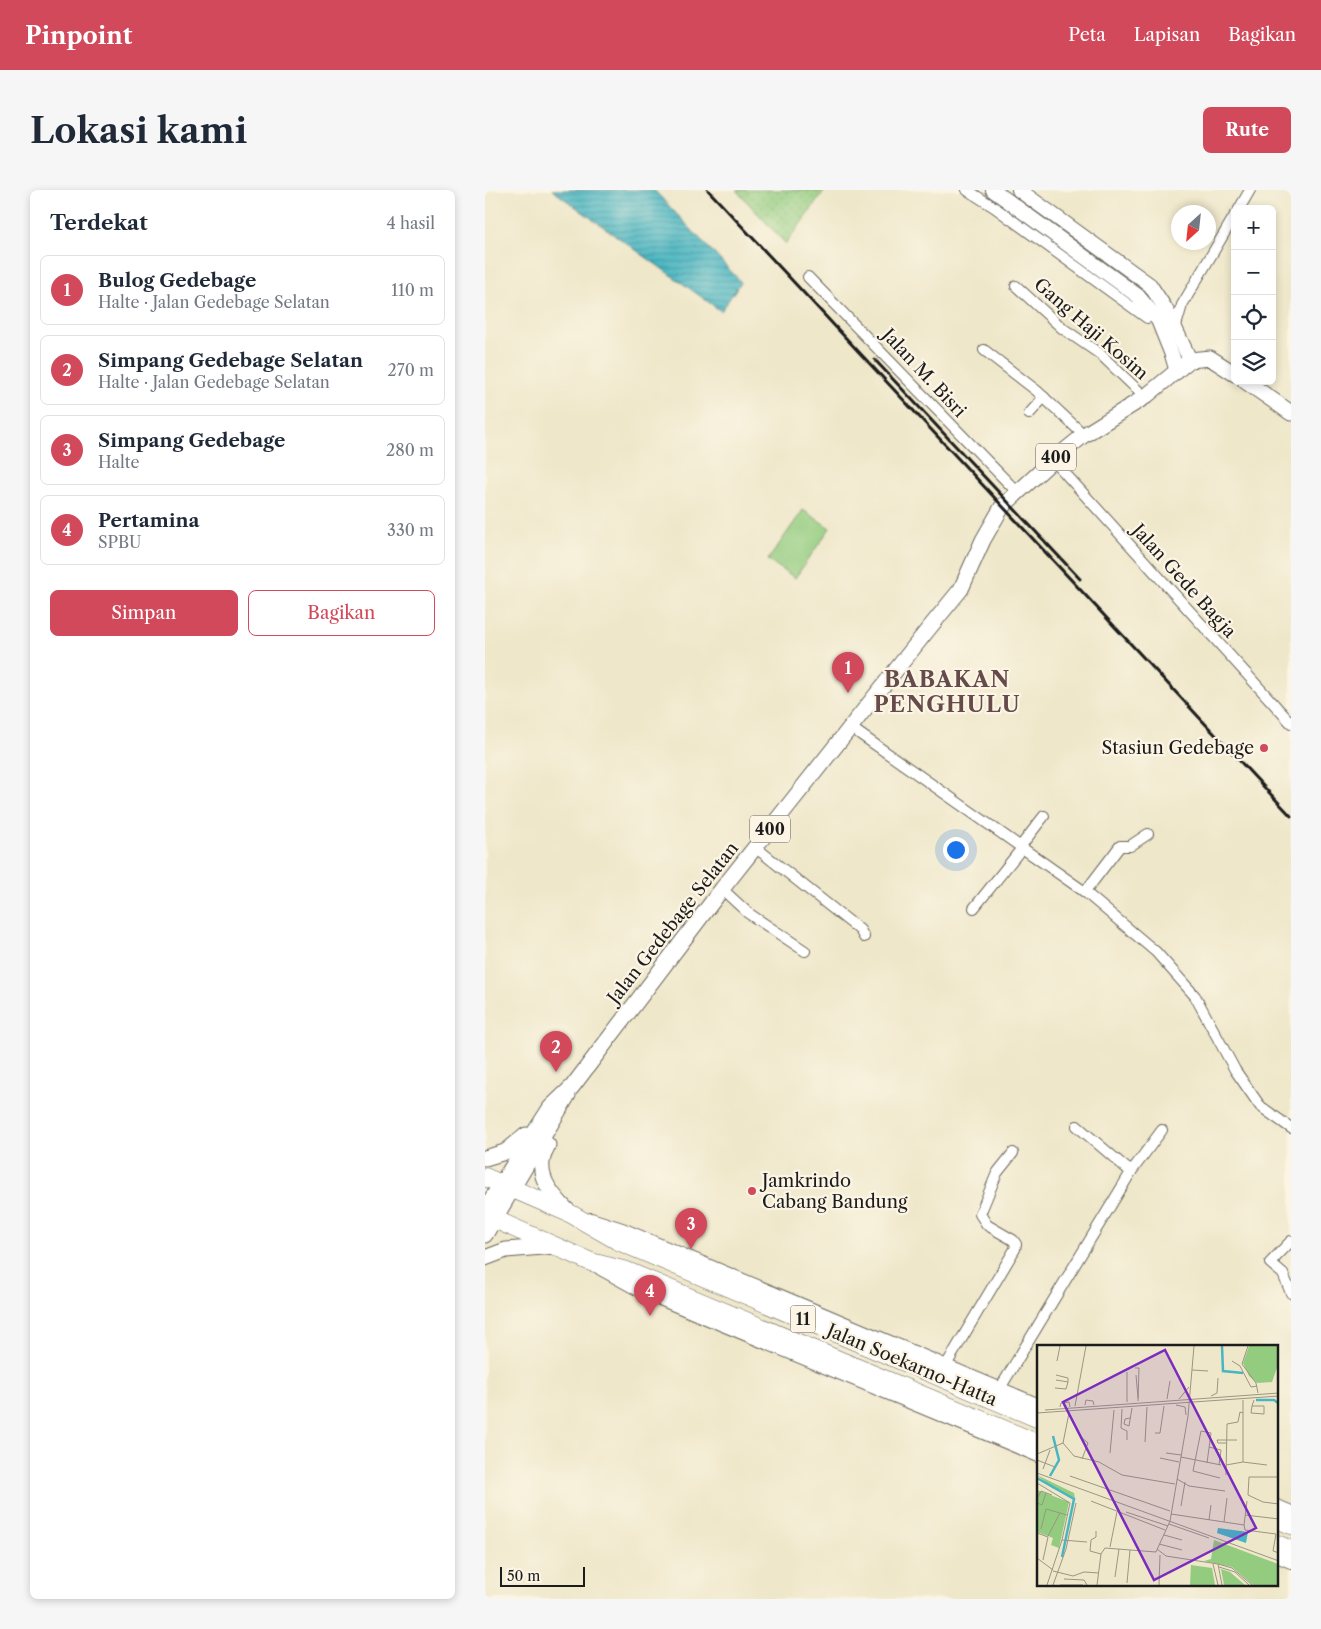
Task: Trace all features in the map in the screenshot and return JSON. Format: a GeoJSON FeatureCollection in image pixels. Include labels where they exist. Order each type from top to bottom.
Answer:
{"type":"FeatureCollection","features":[{"type":"Feature","properties":{"kind":"highway","name":"Jalan Soekarno-Hatta"},"geometry":{"type":"LineString","coordinates":[[485,1177],[571,1214],[618,1241],[1037,1418]]}},
{"type":"Feature","properties":{"kind":"highway","name":"Jalan Soekarno-Hatta"},"geometry":{"type":"LineString","coordinates":[[488,1214],[591,1262],[627,1271],[1037,1448]]}},
{"type":"Feature","properties":{"kind":"highway"},"geometry":{"type":"LineString","coordinates":[[1015,1445],[1037,1448]]}},
{"type":"Feature","properties":{"kind":"highway"},"geometry":{"type":"LineString","coordinates":[[1279,1520],[1291,1525]]}},
{"type":"Feature","properties":{"kind":"highway"},"geometry":{"type":"LineString","coordinates":[[1279,1545],[1291,1550]]}},
{"type":"Feature","properties":{"kind":"main road"},"geometry":{"type":"LineString","coordinates":[[993,190],[1057,238],[1091,270],[1137,296],[1151,309],[1165,336],[1177,372]]}},
{"type":"Feature","properties":{"kind":"main road"},"geometry":{"type":"LineString","coordinates":[[1019,190],[1150,286],[1159,297],[1190,360],[1210,358],[1231,371]]}},
{"type":"Feature","properties":{"kind":"main road"},"geometry":{"type":"LineString","coordinates":[[1057,238],[1067,224]]}},
{"type":"Feature","properties":{"kind":"main road","name":"Jalan Gedebage Selatan"},"geometry":{"type":"LineString","coordinates":[[485,1235],[488,1214],[508,1186],[556,1107],[722,889],[850,727],[953,601],[961,589],[988,530],[1002,507],[1053,460],[1084,435],[1145,397],[1190,360]]}},
{"type":"Feature","properties":{"kind":"main road"},"geometry":{"type":"LineString","coordinates":[[1251,385],[1291,413]]}},
{"type":"Feature","properties":{"kind":"main road"},"geometry":{"type":"LineString","coordinates":[[485,1158],[505,1152],[519,1142],[556,1107],[561,1118],[543,1156],[541,1171],[549,1191],[571,1214],[622,1230],[999,1390],[1035,1408]]}},
{"type":"Feature","properties":{"kind":"main road"},"geometry":{"type":"LineString","coordinates":[[485,1258],[506,1250],[555,1246]]}},
{"type":"Feature","properties":{"kind":"main road"},"geometry":{"type":"LineString","coordinates":[[591,1262],[636,1287],[1015,1445]]}},
{"type":"Feature","properties":{"kind":"main road"},"geometry":{"type":"LineString","coordinates":[[1279,1509],[1291,1513]]}},
{"type":"Feature","properties":{"kind":"main road"},"geometry":{"type":"LineString","coordinates":[[1279,1556],[1291,1561]]}},
{"type":"Feature","properties":{"kind":"street"},"geometry":{"type":"LineString","coordinates":[[967,190],[1091,270],[1147,318]]}},
{"type":"Feature","properties":{"kind":"street"},"geometry":{"type":"LineString","coordinates":[[1241,205],[1250,190]]}},
{"type":"Feature","properties":{"kind":"street"},"geometry":{"type":"LineString","coordinates":[[1175,329],[1182,305],[1231,222]]}},
{"type":"Feature","properties":{"kind":"street","name":"Jalan M. Bisri"},"geometry":{"type":"LineString","coordinates":[[808,278],[1017,492]]}},
{"type":"Feature","properties":{"kind":"street","name":"Gang Haji Kosim"},"geometry":{"type":"LineString","coordinates":[[1016,286],[1062,328],[1100,354],[1145,397]]}},
{"type":"Feature","properties":{"kind":"street"},"geometry":{"type":"LineString","coordinates":[[984,350],[1044,396],[1084,435]]}},
{"type":"Feature","properties":{"kind":"street"},"geometry":{"type":"LineString","coordinates":[[1029,414],[1044,396]]}},
{"type":"Feature","properties":{"kind":"street","name":"Jalan Gede Bagja"},"geometry":{"type":"LineString","coordinates":[[1053,460],[1291,723]]}},
{"type":"Feature","properties":{"kind":"street"},"geometry":{"type":"LineString","coordinates":[[850,727],[1085,892],[1156,952],[1195,996],[1235,1070],[1260,1106],[1291,1128]]}},
{"type":"Feature","properties":{"kind":"street"},"geometry":{"type":"LineString","coordinates":[[974,908],[1044,816]]}},
{"type":"Feature","properties":{"kind":"street"},"geometry":{"type":"LineString","coordinates":[[1085,892],[1120,846],[1131,846],[1148,834]]}},
{"type":"Feature","properties":{"kind":"street"},"geometry":{"type":"LineString","coordinates":[[755,847],[859,930],[864,937]]}},
{"type":"Feature","properties":{"kind":"street"},"geometry":{"type":"LineString","coordinates":[[722,889],[748,913],[805,950]]}},
{"type":"Feature","properties":{"kind":"street"},"geometry":{"type":"LineString","coordinates":[[1077,1126],[1131,1172]]}},
{"type":"Feature","properties":{"kind":"street"},"geometry":{"type":"LineString","coordinates":[[999,1390],[1131,1172],[1162,1130]]}},
{"type":"Feature","properties":{"kind":"street"},"geometry":{"type":"LineString","coordinates":[[945,1367],[1015,1249],[1016,1244],[1013,1240],[987,1225],[980,1214],[997,1173],[1013,1153]]}},
{"type":"Feature","properties":{"kind":"street"},"geometry":{"type":"LineString","coordinates":[[1291,1241],[1270,1263],[1283,1274],[1291,1293]]}},
{"type":"Feature","properties":{"kind":"green space"},"geometry":{"type":"Polygon","coordinates":[[[736,190],[825,190],[786,244],[736,190]]]}},
{"type":"Feature","properties":{"kind":"green space"},"geometry":{"type":"Polygon","coordinates":[[[803,510],[830,528],[795,578],[768,560],[803,510]]]}},
{"type":"Feature","properties":{"kind":"water"},"geometry":{"type":"Polygon","coordinates":[[[552,190],[654,190],[741,282],[721,311],[552,190]]]}},
{"type":"Feature","properties":{"kind":"railway"},"geometry":{"type":"LineString","coordinates":[[708,190],[1291,816]]}},
{"type":"Feature","properties":{"kind":"railway"},"geometry":{"type":"LineString","coordinates":[[875,360],[1080,579]]}},
{"type":"Feature","properties":{"kind":"place","name":"Bulog Gedebage"},"geometry":{"type":"Point","coordinates":[848,693]}},
{"type":"Feature","properties":{"kind":"place","name":"Stasiun Gedebage"},"geometry":{"type":"Point","coordinates":[1264,748]}},
{"type":"Feature","properties":{"kind":"place","name":"Simpang Gedebage Selatan"},"geometry":{"type":"Point","coordinates":[556,1072]}},
{"type":"Feature","properties":{"kind":"place","name":"Jamkrindo Cabang Bandung"},"geometry":{"type":"Point","coordinates":[752,1191]}},
{"type":"Feature","properties":{"kind":"place","name":"Simpang Gedebage"},"geometry":{"type":"Point","coordinates":[691,1249]}},
{"type":"Feature","properties":{"kind":"place","name":"Pertamina"},"geometry":{"type":"Point","coordinates":[650,1316]}},
{"type":"Feature","properties":{"kind":"district","name":"BABAKAN PENGHULU"},"geometry":{"type":"Point","coordinates":[947,692]}}]}
